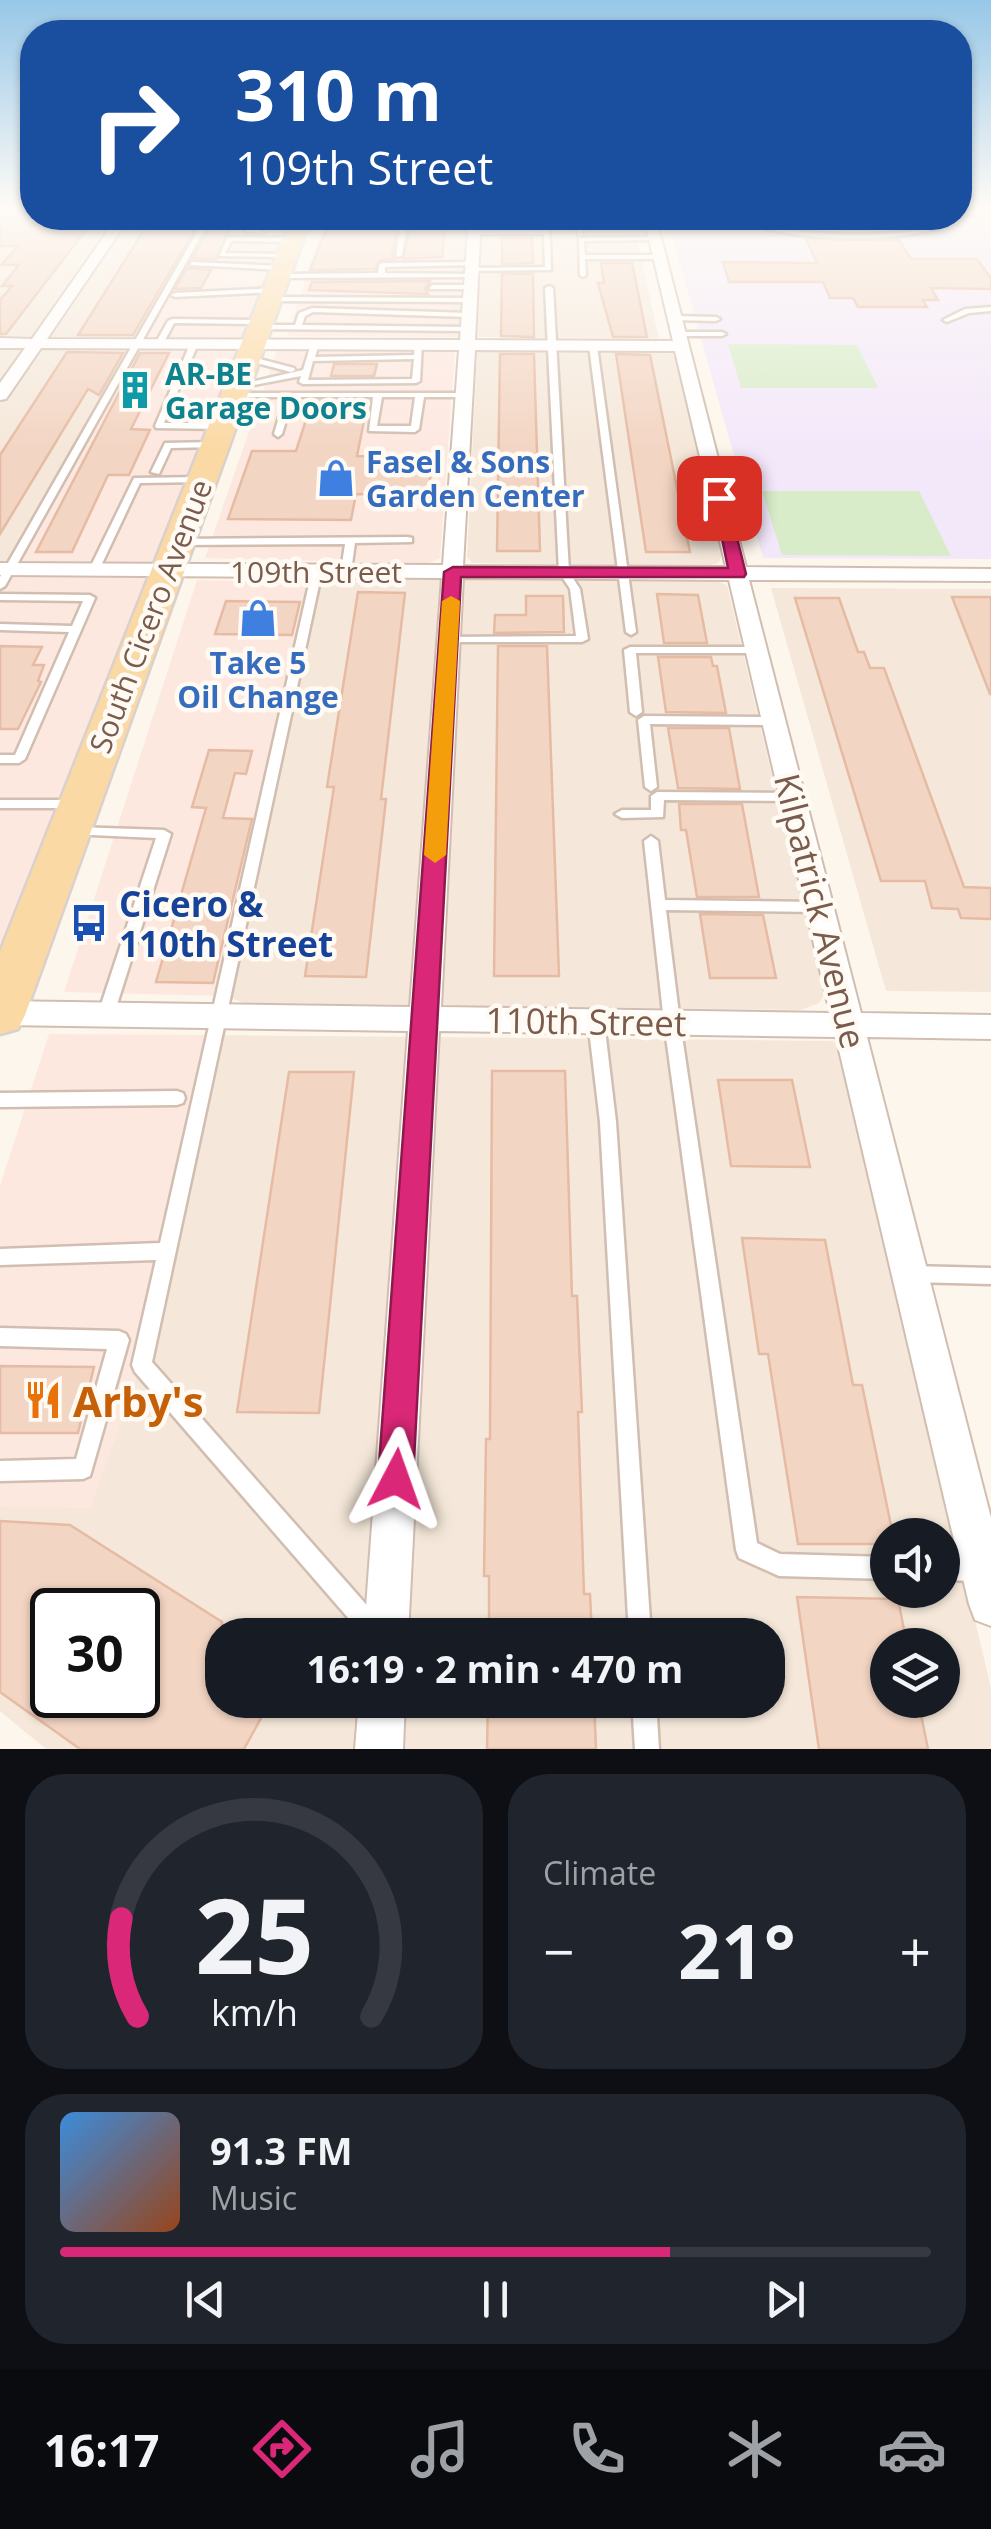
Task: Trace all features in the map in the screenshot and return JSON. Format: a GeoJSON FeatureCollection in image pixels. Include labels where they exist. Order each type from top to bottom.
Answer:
{"type":"FeatureCollection","features":[{"type":"Feature","properties":{"kind":"main road","name":"South Cicero Avenue"},"geometry":{"type":"LineString","coordinates":[[0,1014],[275,287]]}},
{"type":"Feature","properties":{"kind":"street"},"geometry":{"type":"LineString","coordinates":[[0,396],[76,287]]}},
{"type":"Feature","properties":{"kind":"street"},"geometry":{"type":"LineString","coordinates":[[0,343],[159,344],[199,339],[274,287]]}},
{"type":"Feature","properties":{"kind":"street"},"geometry":{"type":"LineString","coordinates":[[275,287],[313,352],[419,351],[465,303]]}},
{"type":"Feature","properties":{"kind":"street"},"geometry":{"type":"LineString","coordinates":[[387,1618],[464,395],[467,287]]}},
{"type":"Feature","properties":{"kind":"street","name":"Kilpatrick Avenue"},"geometry":{"type":"LineString","coordinates":[[667,287],[991,1604]]}},
{"type":"Feature","properties":{"kind":"street"},"geometry":{"type":"LineString","coordinates":[[465,303],[553,346],[593,346],[678,333]]}},
{"type":"Feature","properties":{"kind":"street","name":"109th Street"},"geometry":{"type":"LineString","coordinates":[[3,574],[94,570],[172,556],[317,571],[991,575]]}},
{"type":"Feature","properties":{"kind":"street","name":"110th Street"},"geometry":{"type":"LineString","coordinates":[[0,1014],[991,1026]]}},
{"type":"Feature","properties":{"kind":"street"},"geometry":{"type":"LineString","coordinates":[[378,1749],[381,1718]]}},
{"type":"Feature","properties":{"kind":"lane"},"geometry":{"type":"LineString","coordinates":[[3,574],[169,287]]}},
{"type":"Feature","properties":{"kind":"lane"},"geometry":{"type":"LineString","coordinates":[[223,294],[226,287]]}},
{"type":"Feature","properties":{"kind":"lane"},"geometry":{"type":"LineString","coordinates":[[176,295],[223,294],[271,287]]}},
{"type":"Feature","properties":{"kind":"lane"},"geometry":{"type":"LineString","coordinates":[[159,344],[172,321],[210,321],[274,287]]}},
{"type":"Feature","properties":{"kind":"lane"},"geometry":{"type":"LineString","coordinates":[[275,287],[298,328]]}},
{"type":"Feature","properties":{"kind":"lane"},"geometry":{"type":"LineString","coordinates":[[275,287],[306,372]]}},
{"type":"Feature","properties":{"kind":"lane"},"geometry":{"type":"LineString","coordinates":[[282,287],[465,303]]}},
{"type":"Feature","properties":{"kind":"lane"},"geometry":{"type":"LineString","coordinates":[[414,287],[465,303]]}},
{"type":"Feature","properties":{"kind":"lane"},"geometry":{"type":"LineString","coordinates":[[432,287],[465,303]]}},
{"type":"Feature","properties":{"kind":"lane"},"geometry":{"type":"LineString","coordinates":[[298,328],[302,314],[312,310],[387,309],[402,315],[465,303],[505,287]]}},
{"type":"Feature","properties":{"kind":"lane"},"geometry":{"type":"LineString","coordinates":[[449,640],[582,640],[575,589],[564,572],[550,288]]}},
{"type":"Feature","properties":{"kind":"lane"},"geometry":{"type":"LineString","coordinates":[[298,328],[465,303]]}},
{"type":"Feature","properties":{"kind":"lane"},"geometry":{"type":"LineString","coordinates":[[947,320],[968,311],[991,309]]}},
{"type":"Feature","properties":{"kind":"lane"},"geometry":{"type":"LineString","coordinates":[[678,333],[716,318]]}},
{"type":"Feature","properties":{"kind":"lane"},"geometry":{"type":"LineString","coordinates":[[210,321],[159,426],[218,436]]}},
{"type":"Feature","properties":{"kind":"lane"},"geometry":{"type":"LineString","coordinates":[[678,333],[722,334]]}},
{"type":"Feature","properties":{"kind":"lane"},"geometry":{"type":"LineString","coordinates":[[593,346],[631,632]]}},
{"type":"Feature","properties":{"kind":"lane"},"geometry":{"type":"LineString","coordinates":[[313,352],[304,382],[416,382],[419,351]]}},
{"type":"Feature","properties":{"kind":"lane"},"geometry":{"type":"LineString","coordinates":[[236,390],[306,372]]}},
{"type":"Feature","properties":{"kind":"lane"},"geometry":{"type":"LineString","coordinates":[[236,390],[290,395],[464,395]]}},
{"type":"Feature","properties":{"kind":"lane"},"geometry":{"type":"LineString","coordinates":[[278,434],[290,395]]}},
{"type":"Feature","properties":{"kind":"lane"},"geometry":{"type":"LineString","coordinates":[[378,395],[372,429],[415,428],[420,395]]}},
{"type":"Feature","properties":{"kind":"lane"},"geometry":{"type":"LineString","coordinates":[[156,472],[168,445],[218,436]]}},
{"type":"Feature","properties":{"kind":"lane"},"geometry":{"type":"LineString","coordinates":[[94,570],[137,480],[201,480]]}},
{"type":"Feature","properties":{"kind":"lane"},"geometry":{"type":"LineString","coordinates":[[172,556],[408,540]]}},
{"type":"Feature","properties":{"kind":"lane"},"geometry":{"type":"LineString","coordinates":[[346,571],[350,541]]}},
{"type":"Feature","properties":{"kind":"lane"},"geometry":{"type":"LineString","coordinates":[[317,571],[142,1365],[363,1618]]}},
{"type":"Feature","properties":{"kind":"lane"},"geometry":{"type":"LineString","coordinates":[[0,597],[90,598],[19,759],[0,760]]}},
{"type":"Feature","properties":{"kind":"lane"},"geometry":{"type":"LineString","coordinates":[[0,627],[77,628]]}},
{"type":"Feature","properties":{"kind":"lane"},"geometry":{"type":"LineString","coordinates":[[636,712],[630,650],[756,650]]}},
{"type":"Feature","properties":{"kind":"lane"},"geometry":{"type":"LineString","coordinates":[[651,787],[644,720],[774,720]]}},
{"type":"Feature","properties":{"kind":"lane"},"geometry":{"type":"LineString","coordinates":[[622,814],[658,814],[656,796],[792,797]]}},
{"type":"Feature","properties":{"kind":"lane"},"geometry":{"type":"LineString","coordinates":[[0,804],[164,834],[106,1014]]}},
{"type":"Feature","properties":{"kind":"lane"},"geometry":{"type":"LineString","coordinates":[[651,841],[672,1022],[747,1550],[779,1565],[870,1568]]}},
{"type":"Feature","properties":{"kind":"lane"},"geometry":{"type":"LineString","coordinates":[[660,906],[820,907]]}},
{"type":"Feature","properties":{"kind":"lane"},"geometry":{"type":"LineString","coordinates":[[596,1021],[608,1122],[639,1618]]}},
{"type":"Feature","properties":{"kind":"lane"},"geometry":{"type":"LineString","coordinates":[[0,1100],[177,1098]]}},
{"type":"Feature","properties":{"kind":"lane"},"geometry":{"type":"LineString","coordinates":[[0,1257],[167,1251]]}},
{"type":"Feature","properties":{"kind":"lane"},"geometry":{"type":"LineString","coordinates":[[910,1274],[991,1276]]}},
{"type":"Feature","properties":{"kind":"lane"},"geometry":{"type":"LineString","coordinates":[[0,1338],[119,1340],[84,1469],[0,1471]]}},
{"type":"Feature","properties":{"kind":"lane"},"geometry":{"type":"LineString","coordinates":[[960,1570],[983,1571]]}},
{"type":"Feature","properties":{"kind":"lane"},"geometry":{"type":"LineString","coordinates":[[645,1718],[647,1749]]}},
{"type":"Feature","properties":{"kind":"shaded area"},"geometry":{"type":"Polygon","coordinates":[[[0,287],[169,287],[0,586],[0,287]]]}},
{"type":"Feature","properties":{"kind":"shaded area"},"geometry":{"type":"Polygon","coordinates":[[[169,287],[275,287],[0,1015],[0,586],[169,287]]]}},
{"type":"Feature","properties":{"kind":"shaded area"},"geometry":{"type":"Polygon","coordinates":[[[303,287],[457,287],[446,337],[287,336],[303,287]]]}},
{"type":"Feature","properties":{"kind":"shaded area"},"geometry":{"type":"Polygon","coordinates":[[[457,287],[647,287],[659,338],[446,337],[457,287]]]}},
{"type":"Feature","properties":{"kind":"shaded area"},"geometry":{"type":"Polygon","coordinates":[[[686,287],[991,287],[991,559],[763,558],[686,287]]]}},
{"type":"Feature","properties":{"kind":"shaded area"},"geometry":{"type":"Polygon","coordinates":[[[485,349],[664,349],[674,353],[721,557],[719,563],[472,563],[467,557],[477,353],[485,349]]]}},
{"type":"Feature","properties":{"kind":"shaded area"},"geometry":{"type":"Polygon","coordinates":[[[455,350],[440,558],[427,564],[205,558],[277,351],[455,350]]]}},
{"type":"Feature","properties":{"kind":"shaded area"},"geometry":{"type":"Polygon","coordinates":[[[332,578],[713,580],[727,585],[824,995],[819,1003],[801,1010],[245,1003],[224,996],[314,582],[332,578]]]}},
{"type":"Feature","properties":{"kind":"shaded area"},"geometry":{"type":"Polygon","coordinates":[[[197,580],[314,582],[224,996],[64,992],[197,580]]]}},
{"type":"Feature","properties":{"kind":"shaded area"},"geometry":{"type":"Polygon","coordinates":[[[771,588],[991,589],[991,992],[886,991],[771,588]]]}},
{"type":"Feature","properties":{"kind":"shaded area"},"geometry":{"type":"Polygon","coordinates":[[[49,1034],[215,1035],[142,1365],[90,1508],[0,1507],[0,1186],[49,1034]]]}},
{"type":"Feature","properties":{"kind":"shaded area"},"geometry":{"type":"Polygon","coordinates":[[[215,1035],[838,1041],[951,1518],[870,1518],[870,1608],[960,1608],[960,1557],[991,1688],[991,1749],[46,1749],[0,1711],[0,1507],[90,1507],[215,1035]]]}},
{"type":"Feature","properties":{"kind":"green space"},"geometry":{"type":"Polygon","coordinates":[[[728,344],[857,345],[878,388],[741,388],[728,344]]]}},
{"type":"Feature","properties":{"kind":"green space"},"geometry":{"type":"Polygon","coordinates":[[[762,491],[919,491],[951,556],[782,555],[762,491]]]}},
{"type":"Feature","properties":{"kind":"building"},"geometry":{"type":"Polygon","coordinates":[[[11,287],[42,287],[6,334],[0,334],[0,300],[11,287]]]}},
{"type":"Feature","properties":{"kind":"building"},"geometry":{"type":"Polygon","coordinates":[[[108,287],[161,287],[133,335],[78,335],[108,287]]]}},
{"type":"Feature","properties":{"kind":"building"},"geometry":{"type":"Polygon","coordinates":[[[310,287],[426,287],[428,294],[309,290],[310,287]]]}},
{"type":"Feature","properties":{"kind":"building"},"geometry":{"type":"Polygon","coordinates":[[[502,287],[533,287],[534,337],[501,336],[502,287]]]}},
{"type":"Feature","properties":{"kind":"building"},"geometry":{"type":"Polygon","coordinates":[[[599,287],[637,287],[647,337],[613,337],[599,287]]]}},
{"type":"Feature","properties":{"kind":"building"},"geometry":{"type":"Polygon","coordinates":[[[825,287],[991,287],[931,288],[938,300],[923,300],[927,307],[858,307],[853,298],[830,298],[825,287]]]}},
{"type":"Feature","properties":{"kind":"building"},"geometry":{"type":"Polygon","coordinates":[[[67,352],[123,353],[99,395],[88,389],[0,534],[0,455],[67,352]]]}},
{"type":"Feature","properties":{"kind":"building"},"geometry":{"type":"Polygon","coordinates":[[[140,353],[169,353],[131,429],[150,430],[129,475],[108,475],[72,552],[36,552],[140,353]]]}},
{"type":"Feature","properties":{"kind":"building"},"geometry":{"type":"Polygon","coordinates":[[[500,354],[534,354],[540,551],[497,551],[500,354]]]}},
{"type":"Feature","properties":{"kind":"building"},"geometry":{"type":"Polygon","coordinates":[[[616,354],[650,355],[690,552],[646,552],[616,354]]]}},
{"type":"Feature","properties":{"kind":"building"},"geometry":{"type":"Polygon","coordinates":[[[334,364],[377,364],[374,376],[331,376],[334,364]]]}},
{"type":"Feature","properties":{"kind":"building","name":"Fasel & Sons Garden Center"},"geometry":{"type":"Polygon","coordinates":[[[312,401],[368,401],[357,456],[433,457],[428,495],[356,494],[351,520],[228,519],[252,451],[296,451],[312,401]]]}},
{"type":"Feature","properties":{"kind":"building"},"geometry":{"type":"Polygon","coordinates":[[[358,592],[405,593],[381,799],[386,799],[366,977],[305,976],[334,787],[327,787],[358,592]]]}},
{"type":"Feature","properties":{"kind":"building"},"geometry":{"type":"Polygon","coordinates":[[[657,594],[698,595],[707,643],[664,643],[657,594]]]}},
{"type":"Feature","properties":{"kind":"building"},"geometry":{"type":"Polygon","coordinates":[[[526,596],[563,596],[564,632],[494,633],[495,615],[526,615],[526,596]]]}},
{"type":"Feature","properties":{"kind":"building"},"geometry":{"type":"Polygon","coordinates":[[[952,597],[991,597],[991,694],[990,694],[952,597]]]}},
{"type":"Feature","properties":{"kind":"building"},"geometry":{"type":"Polygon","coordinates":[[[795,598],[839,598],[858,652],[864,652],[870,668],[884,668],[964,887],[991,888],[991,919],[961,918],[958,909],[932,908],[925,881],[881,881],[795,598]]]}},
{"type":"Feature","properties":{"kind":"building","name":"Take 5 Oil Change"},"geometry":{"type":"Polygon","coordinates":[[[226,601],[300,602],[292,635],[215,634],[226,601]]]}},
{"type":"Feature","properties":{"kind":"building"},"geometry":{"type":"Polygon","coordinates":[[[0,646],[42,647],[33,665],[44,665],[38,681],[41,682],[18,729],[0,729],[0,646]]]}},
{"type":"Feature","properties":{"kind":"building"},"geometry":{"type":"Polygon","coordinates":[[[498,646],[547,646],[559,976],[494,976],[498,646]]]}},
{"type":"Feature","properties":{"kind":"building"},"geometry":{"type":"Polygon","coordinates":[[[658,657],[711,657],[713,666],[717,666],[726,713],[666,712],[658,657]]]}},
{"type":"Feature","properties":{"kind":"building"},"geometry":{"type":"Polygon","coordinates":[[[668,728],[729,728],[740,789],[678,788],[668,728]]]}},
{"type":"Feature","properties":{"kind":"building"},"geometry":{"type":"Polygon","coordinates":[[[209,750],[252,751],[246,774],[235,773],[223,818],[252,819],[213,983],[156,982],[206,808],[192,807],[209,750]]]}},
{"type":"Feature","properties":{"kind":"building"},"geometry":{"type":"Polygon","coordinates":[[[679,804],[742,804],[759,897],[697,897],[679,804]]]}},
{"type":"Feature","properties":{"kind":"building"},"geometry":{"type":"Polygon","coordinates":[[[700,914],[763,915],[776,978],[710,978],[700,914]]]}},
{"type":"Feature","properties":{"kind":"building"},"geometry":{"type":"Polygon","coordinates":[[[492,1071],[565,1071],[572,1296],[577,1296],[582,1412],[578,1412],[584,1594],[590,1594],[591,1618],[489,1618],[489,1576],[484,1576],[486,1439],[490,1439],[492,1071]]]}},
{"type":"Feature","properties":{"kind":"building"},"geometry":{"type":"Polygon","coordinates":[[[289,1072],[354,1072],[319,1413],[237,1412],[289,1072]]]}},
{"type":"Feature","properties":{"kind":"building"},"geometry":{"type":"Polygon","coordinates":[[[718,1080],[792,1080],[810,1167],[731,1166],[718,1080]]]}},
{"type":"Feature","properties":{"kind":"building"},"geometry":{"type":"Polygon","coordinates":[[[742,1238],[825,1240],[853,1385],[862,1385],[889,1518],[870,1518],[870,1544],[798,1544],[768,1354],[759,1354],[742,1238]]]}},
{"type":"Feature","properties":{"kind":"building","name":"Arby's"},"geometry":{"type":"Polygon","coordinates":[[[0,1366],[94,1367],[78,1433],[0,1433],[0,1366]]]}},
{"type":"Feature","properties":{"kind":"building"},"geometry":{"type":"Polygon","coordinates":[[[0,1521],[70,1525],[216,1618],[205,1618],[205,1718],[261,1718],[244,1749],[80,1749],[36,1718],[160,1718],[160,1588],[30,1588],[30,1713],[0,1692],[0,1521]]]}},
{"type":"Feature","properties":{"kind":"building"},"geometry":{"type":"Polygon","coordinates":[[[797,1597],[870,1598],[870,1608],[900,1608],[904,1628],[870,1628],[870,1718],[922,1718],[928,1749],[819,1749],[797,1597]]]}},
{"type":"Feature","properties":{"kind":"building"},"geometry":{"type":"Polygon","coordinates":[[[488,1718],[595,1718],[596,1749],[487,1749],[488,1718]]]}},
{"type":"Feature","properties":{"kind":"slow traffic"},"geometry":{"type":"LineString","coordinates":[[435,855],[451,601]]}},
{"type":"Feature","properties":{"kind":"place","name":"AR-BE Garage Doors"},"geometry":{"type":"Point","coordinates":[135,390]}},
{"type":"Feature","properties":{"kind":"place","name":"Fasel & Sons Garden Center"},"geometry":{"type":"Point","coordinates":[336,478]}},
{"type":"Feature","properties":{"kind":"place","name":"Take 5 Oil Change"},"geometry":{"type":"Point","coordinates":[258,618]}},
{"type":"Feature","properties":{"kind":"place","name":"Cicero & 110th Street"},"geometry":{"type":"Point","coordinates":[89,923]}},
{"type":"Feature","properties":{"kind":"place","name":"Arby's"},"geometry":{"type":"Point","coordinates":[43,1400]}},
{"type":"Feature","properties":{"kind":"route"},"geometry":{"type":"LineString","coordinates":[[396,1479],[453,572],[738,574],[719,498]]}}]}
